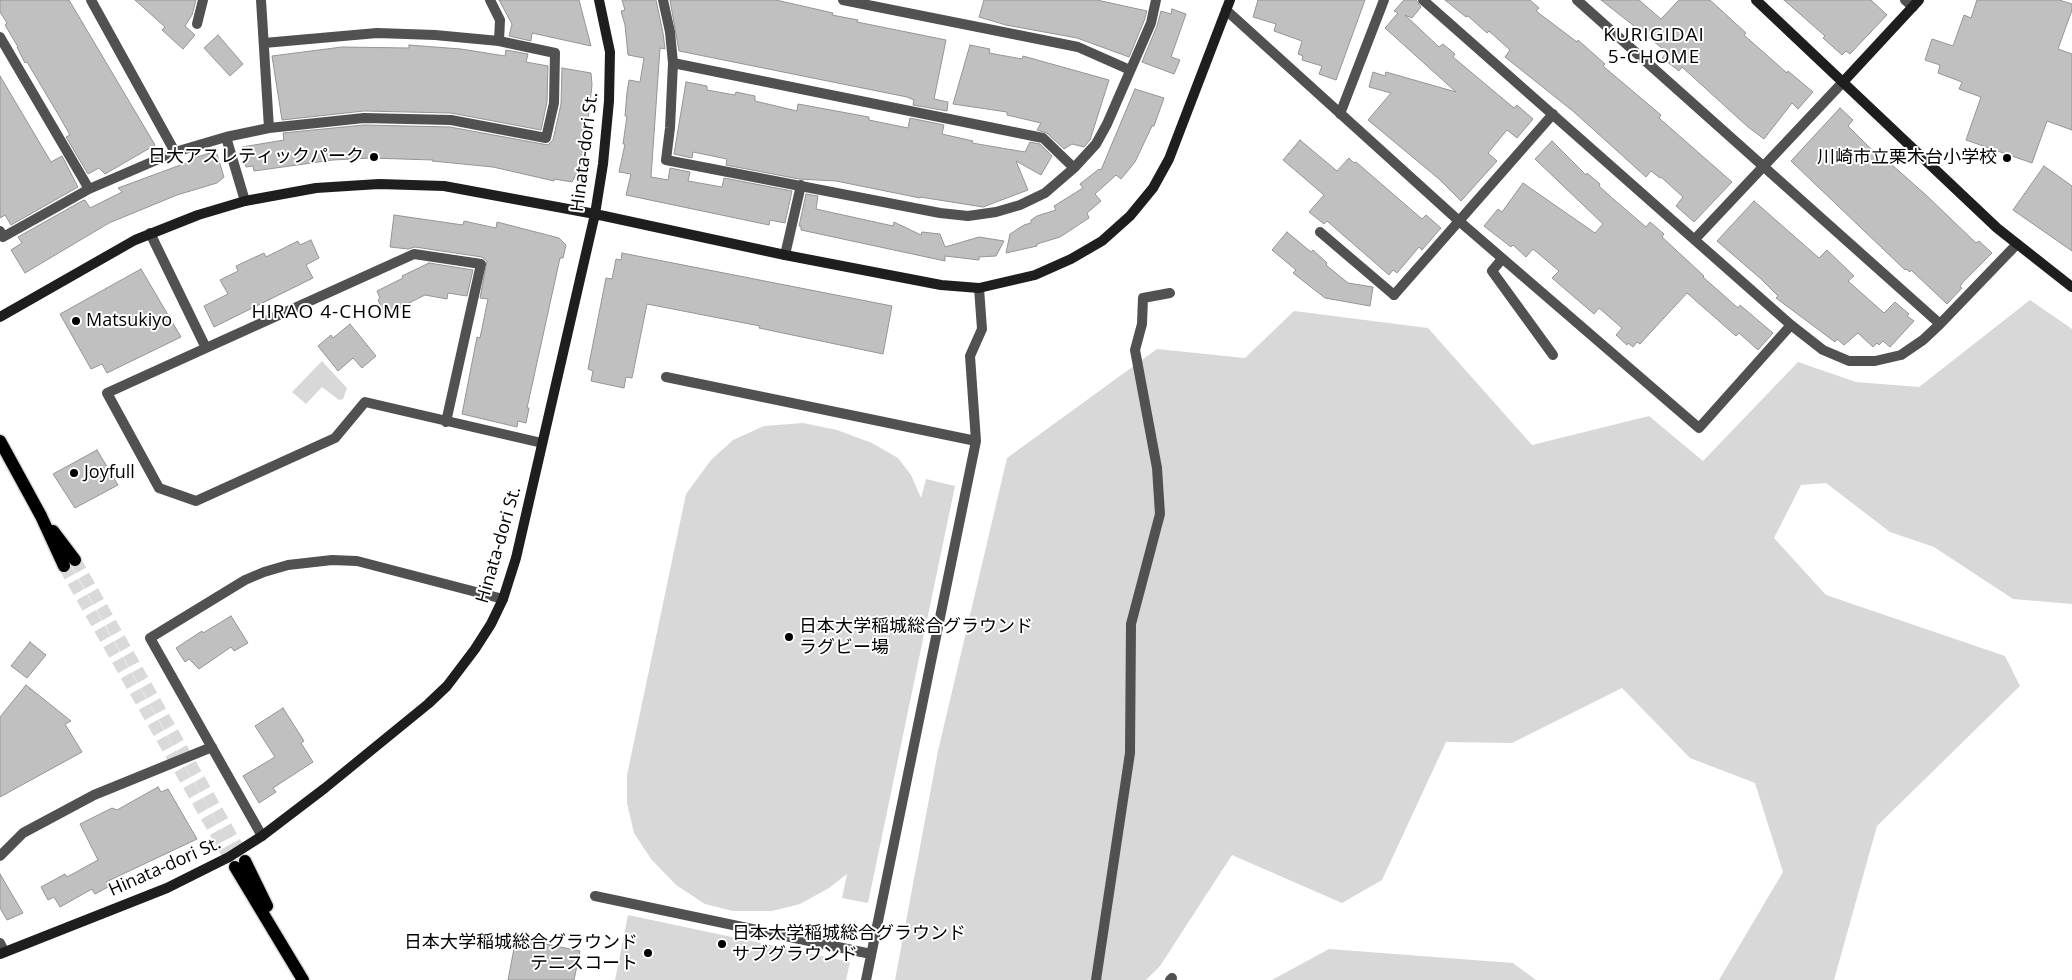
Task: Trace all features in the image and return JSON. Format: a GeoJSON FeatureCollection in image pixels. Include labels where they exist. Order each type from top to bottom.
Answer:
{"type":"FeatureCollection","features":[{"type":"Feature","properties":{"kind":"main road"},"geometry":{"type":"LineString","coordinates":[[0,441],[41,516],[64,566]]}},
{"type":"Feature","properties":{"kind":"main road"},"geometry":{"type":"LineString","coordinates":[[41,516],[76,560]]}},
{"type":"Feature","properties":{"kind":"main road"},"geometry":{"type":"LineString","coordinates":[[240,864],[302,980]]}},
{"type":"Feature","properties":{"kind":"street"},"geometry":{"type":"LineString","coordinates":[[91,0],[175,152]]}},
{"type":"Feature","properties":{"kind":"street"},"geometry":{"type":"LineString","coordinates":[[197,24],[203,0]]}},
{"type":"Feature","properties":{"kind":"street"},"geometry":{"type":"LineString","coordinates":[[261,0],[269,128]]}},
{"type":"Feature","properties":{"kind":"street"},"geometry":{"type":"LineString","coordinates":[[490,0],[500,20],[499,41]]}},
{"type":"Feature","properties":{"kind":"street","name":"Hinata-dori St."},"geometry":{"type":"LineString","coordinates":[[1,949],[167,888],[229,857],[262,836],[325,788],[428,704],[447,686],[492,624],[503,599],[516,558],[595,214],[603,164],[609,101],[610,52],[599,0]]}},
{"type":"Feature","properties":{"kind":"street"},"geometry":{"type":"LineString","coordinates":[[663,0],[670,32],[673,63],[670,128],[666,160],[801,185],[940,214],[968,216],[1020,206],[1045,192],[1074,168],[1096,144],[1107,124],[1150,23],[1156,0]]}},
{"type":"Feature","properties":{"kind":"street"},"geometry":{"type":"LineString","coordinates":[[843,0],[859,1],[1078,48],[1130,70]]}},
{"type":"Feature","properties":{"kind":"street"},"geometry":{"type":"LineString","coordinates":[[0,317],[134,240],[198,215],[245,201],[316,188],[379,184],[444,186],[595,214],[786,255],[941,285],[979,288],[1035,275],[1071,259],[1102,241],[1130,216],[1153,188],[1170,159],[1230,0]]}},
{"type":"Feature","properties":{"kind":"street"},"geometry":{"type":"LineString","coordinates":[[1340,114],[1384,0]]}},
{"type":"Feature","properties":{"kind":"street"},"geometry":{"type":"LineString","coordinates":[[1423,0],[1791,325],[1823,350],[1849,360],[1875,361],[1902,355],[1923,340],[1940,324],[2018,244]]}},
{"type":"Feature","properties":{"kind":"street"},"geometry":{"type":"LineString","coordinates":[[1577,0],[1940,324]]}},
{"type":"Feature","properties":{"kind":"street"},"geometry":{"type":"LineString","coordinates":[[1756,0],[1997,228],[2072,287]]}},
{"type":"Feature","properties":{"kind":"street"},"geometry":{"type":"LineString","coordinates":[[1695,239],[1843,82],[1912,2]]}},
{"type":"Feature","properties":{"kind":"street"},"geometry":{"type":"LineString","coordinates":[[1226,10],[1459,221],[1699,428],[1791,325]]}},
{"type":"Feature","properties":{"kind":"street"},"geometry":{"type":"LineString","coordinates":[[0,231],[3,237],[90,189],[175,152],[226,137],[269,128],[364,118],[451,120],[546,138],[554,103],[555,54],[499,41],[377,32],[264,43]]}},
{"type":"Feature","properties":{"kind":"street"},"geometry":{"type":"LineString","coordinates":[[0,37],[90,189]]}},
{"type":"Feature","properties":{"kind":"street"},"geometry":{"type":"LineString","coordinates":[[673,63],[1043,138],[1074,168]]}},
{"type":"Feature","properties":{"kind":"street"},"geometry":{"type":"LineString","coordinates":[[1320,232],[1394,295],[1553,114]]}},
{"type":"Feature","properties":{"kind":"street"},"geometry":{"type":"LineString","coordinates":[[226,137],[245,201]]}},
{"type":"Feature","properties":{"kind":"street"},"geometry":{"type":"LineString","coordinates":[[786,255],[801,185]]}},
{"type":"Feature","properties":{"kind":"street"},"geometry":{"type":"LineString","coordinates":[[150,233],[206,348]]}},
{"type":"Feature","properties":{"kind":"street"},"geometry":{"type":"LineString","coordinates":[[446,422],[481,264],[414,254],[107,393],[159,488],[196,501],[335,438],[365,402],[446,422],[542,443]]}},
{"type":"Feature","properties":{"kind":"street"},"geometry":{"type":"LineString","coordinates":[[1502,258],[1492,270],[1553,356]]}},
{"type":"Feature","properties":{"kind":"street"},"geometry":{"type":"LineString","coordinates":[[866,980],[976,441],[970,356],[982,329],[979,288]]}},
{"type":"Feature","properties":{"kind":"street"},"geometry":{"type":"LineString","coordinates":[[1096,980],[1130,753],[1131,624],[1160,514],[1158,468],[1135,350],[1142,324],[1143,298],[1170,293]]}},
{"type":"Feature","properties":{"kind":"street"},"geometry":{"type":"LineString","coordinates":[[666,377],[976,441]]}},
{"type":"Feature","properties":{"kind":"street"},"geometry":{"type":"LineString","coordinates":[[262,836],[150,638],[245,580],[288,565],[332,560],[357,561],[503,599]]}},
{"type":"Feature","properties":{"kind":"street"},"geometry":{"type":"LineString","coordinates":[[0,856],[23,833],[94,795],[212,747]]}},
{"type":"Feature","properties":{"kind":"street"},"geometry":{"type":"LineString","coordinates":[[595,896],[870,954]]}},
{"type":"Feature","properties":{"kind":"shaded area"},"geometry":{"type":"Polygon","coordinates":[[[2030,300],[2072,329],[2072,604],[2013,599],[1934,547],[1890,532],[1826,483],[1801,485],[1774,538],[1826,595],[2005,656],[2020,686],[1877,826],[1834,980],[1719,980],[1783,872],[1755,783],[1690,758],[1622,688],[1512,743],[1446,742],[1382,880],[1342,903],[1232,855],[1160,966],[1146,980],[895,980],[938,751],[1007,458],[1157,349],[1245,358],[1294,311],[1428,328],[1532,445],[1649,416],[1703,461],[1798,362],[1856,382],[1919,387],[2030,300]]]}},
{"type":"Feature","properties":{"kind":"shaded area"},"geometry":{"type":"Polygon","coordinates":[[[322,361],[347,388],[343,399],[339,400],[322,387],[306,404],[292,392],[322,361]]]}},
{"type":"Feature","properties":{"kind":"shaded area","name":"日本大学稲城総合グラウンド ラグビー場"},"geometry":{"type":"Polygon","coordinates":[[[803,423],[837,430],[872,443],[898,458],[911,475],[921,498],[926,479],[955,486],[868,903],[842,898],[847,874],[829,888],[800,904],[772,911],[733,911],[705,904],[676,885],[651,859],[634,833],[627,803],[627,775],[686,494],[711,460],[733,440],[764,426],[803,423]]]}},
{"type":"Feature","properties":{"kind":"shaded area","name":"日本大学稲城総合グラウンド サブグラウンド"},"geometry":{"type":"Polygon","coordinates":[[[628,915],[850,962],[846,980],[615,980],[628,915]]]}},
{"type":"Feature","properties":{"kind":"shaded area"},"geometry":{"type":"Polygon","coordinates":[[[1329,949],[1513,963],[1536,980],[1272,980],[1329,949]]]}},
{"type":"Feature","properties":{"kind":"building"},"geometry":{"type":"Polygon","coordinates":[[[0,0],[69,0],[155,145],[105,174],[99,168],[88,174],[66,137],[70,135],[27,62],[25,63],[5,25],[7,23],[0,12],[0,0]]]}},
{"type":"Feature","properties":{"kind":"building"},"geometry":{"type":"Polygon","coordinates":[[[135,0],[196,0],[192,15],[185,26],[195,35],[183,49],[162,30],[165,27],[135,0]]]}},
{"type":"Feature","properties":{"kind":"building"},"geometry":{"type":"Polygon","coordinates":[[[499,0],[579,0],[591,46],[532,33],[531,41],[509,36],[512,24],[499,0]]]}},
{"type":"Feature","properties":{"kind":"building"},"geometry":{"type":"Polygon","coordinates":[[[622,0],[656,0],[663,33],[665,49],[660,48],[651,177],[668,180],[670,168],[690,172],[688,181],[722,187],[724,178],[792,191],[785,223],[770,220],[769,225],[626,195],[631,174],[619,172],[625,144],[623,144],[627,116],[625,116],[627,92],[629,80],[640,82],[644,58],[628,55],[625,25],[621,11],[625,10],[622,0]]]}},
{"type":"Feature","properties":{"kind":"building"},"geometry":{"type":"Polygon","coordinates":[[[670,0],[776,0],[833,13],[832,15],[858,20],[857,22],[946,40],[934,99],[948,102],[947,111],[913,105],[914,100],[907,97],[679,51],[670,0]]]}},
{"type":"Feature","properties":{"kind":"building"},"geometry":{"type":"Polygon","coordinates":[[[984,0],[1097,0],[1147,11],[1129,57],[1077,38],[1006,25],[979,17],[984,0]]]}},
{"type":"Feature","properties":{"kind":"building"},"geometry":{"type":"Polygon","coordinates":[[[1258,0],[1365,0],[1336,80],[1319,74],[1322,66],[1302,60],[1303,56],[1298,54],[1302,41],[1274,31],[1276,24],[1253,17],[1258,0]]]}},
{"type":"Feature","properties":{"kind":"building"},"geometry":{"type":"Polygon","coordinates":[[[1404,0],[1416,0],[1421,7],[1412,18],[1405,15],[1439,47],[1443,44],[1455,54],[1453,57],[1514,108],[1517,105],[1533,119],[1517,138],[1507,130],[1488,153],[1497,161],[1461,201],[1439,179],[1368,120],[1391,93],[1369,87],[1373,72],[1385,76],[1386,72],[1456,92],[1385,28],[1398,13],[1394,11],[1404,0]]]}},
{"type":"Feature","properties":{"kind":"building"},"geometry":{"type":"Polygon","coordinates":[[[1445,0],[1530,0],[1539,8],[1536,11],[1577,42],[1578,40],[1605,64],[1603,66],[1661,115],[1659,118],[1732,182],[1694,222],[1676,206],[1683,197],[1661,177],[1651,171],[1646,177],[1574,112],[1505,57],[1510,50],[1489,31],[1487,33],[1468,16],[1466,17],[1445,0]]]}},
{"type":"Feature","properties":{"kind":"building"},"geometry":{"type":"Polygon","coordinates":[[[1601,0],[1639,0],[1661,19],[1679,0],[1710,0],[1746,33],[1744,35],[1787,73],[1788,71],[1813,92],[1798,109],[1792,103],[1764,139],[1748,127],[1682,67],[1679,71],[1662,58],[1667,52],[1601,0]]]}},
{"type":"Feature","properties":{"kind":"building"},"geometry":{"type":"Polygon","coordinates":[[[1784,0],[1871,0],[1887,15],[1850,54],[1846,51],[1842,55],[1823,38],[1825,36],[1784,0]]]}},
{"type":"Feature","properties":{"kind":"building"},"geometry":{"type":"Polygon","coordinates":[[[1977,0],[2059,0],[2072,4],[2072,10],[2058,49],[2072,54],[2072,130],[2047,121],[2032,163],[1966,140],[1981,97],[1959,89],[1962,82],[1938,73],[1940,65],[1925,60],[1932,39],[1953,46],[1964,15],[1971,18],[1977,0]]]}},
{"type":"Feature","properties":{"kind":"building"},"geometry":{"type":"Polygon","coordinates":[[[1172,9],[1186,14],[1171,57],[1180,60],[1174,74],[1142,62],[1161,11],[1171,14],[1172,9]]]}},
{"type":"Feature","properties":{"kind":"building"},"geometry":{"type":"Polygon","coordinates":[[[218,35],[243,64],[230,76],[204,48],[218,35]]]}},
{"type":"Feature","properties":{"kind":"building"},"geometry":{"type":"Polygon","coordinates":[[[409,45],[461,49],[505,56],[506,50],[528,54],[526,62],[548,66],[547,102],[541,130],[451,113],[364,111],[282,120],[272,56],[342,47],[409,48],[409,45]]]}},
{"type":"Feature","properties":{"kind":"building"},"geometry":{"type":"Polygon","coordinates":[[[970,45],[990,49],[989,53],[1022,59],[1023,56],[1109,80],[1090,140],[1084,147],[1072,144],[1064,149],[1047,133],[1037,130],[1041,123],[1007,115],[1007,112],[953,104],[970,45]]]}},
{"type":"Feature","properties":{"kind":"building"},"geometry":{"type":"Polygon","coordinates":[[[562,68],[591,73],[592,85],[589,112],[581,151],[584,151],[581,174],[577,173],[572,182],[554,179],[554,181],[493,167],[433,160],[370,158],[333,160],[254,171],[253,166],[246,167],[242,147],[284,140],[283,133],[364,125],[450,127],[548,145],[553,140],[561,104],[562,68]]]}},
{"type":"Feature","properties":{"kind":"building"},"geometry":{"type":"Polygon","coordinates":[[[0,76],[51,162],[62,156],[78,187],[11,225],[5,215],[0,218],[0,76]]]}},
{"type":"Feature","properties":{"kind":"building"},"geometry":{"type":"Polygon","coordinates":[[[686,82],[707,86],[707,90],[735,95],[736,92],[755,96],[755,101],[797,111],[798,104],[869,117],[869,120],[908,128],[910,118],[944,125],[942,134],[973,141],[972,143],[1025,152],[1030,142],[1040,144],[1052,156],[1041,175],[1016,161],[1028,190],[983,207],[920,198],[836,181],[799,179],[726,165],[727,159],[693,152],[692,158],[674,154],[686,82]]]}},
{"type":"Feature","properties":{"kind":"building"},"geometry":{"type":"Polygon","coordinates":[[[1135,89],[1164,98],[1154,126],[1152,126],[1135,162],[1121,179],[1116,175],[1095,194],[1101,201],[1087,213],[1089,218],[1060,237],[1037,244],[1037,246],[1006,253],[1010,234],[1031,223],[1031,220],[1037,216],[1056,210],[1054,206],[1083,188],[1080,184],[1099,169],[1101,170],[1135,89]]]}},
{"type":"Feature","properties":{"kind":"building"},"geometry":{"type":"Polygon","coordinates":[[[1840,108],[1853,120],[1848,126],[1889,166],[1891,164],[1976,243],[1979,241],[1992,253],[1963,282],[1960,287],[1962,288],[1947,304],[1911,270],[1910,272],[1905,270],[1791,161],[1840,108]]]}},
{"type":"Feature","properties":{"kind":"building"},"geometry":{"type":"Polygon","coordinates":[[[1300,140],[1337,171],[1349,158],[1354,163],[1356,162],[1422,219],[1426,215],[1441,228],[1422,250],[1419,247],[1397,273],[1393,270],[1389,275],[1327,221],[1324,224],[1309,212],[1324,195],[1283,160],[1300,140]]]}},
{"type":"Feature","properties":{"kind":"building"},"geometry":{"type":"Polygon","coordinates":[[[1552,141],[1586,175],[1587,173],[1600,184],[1599,186],[1646,227],[1650,222],[1664,234],[1662,237],[1738,308],[1740,305],[1773,333],[1758,350],[1739,333],[1736,336],[1687,293],[1640,344],[1637,342],[1633,347],[1628,343],[1627,345],[1616,335],[1622,328],[1599,308],[1594,314],[1552,278],[1559,271],[1533,249],[1526,257],[1513,245],[1511,247],[1484,226],[1498,209],[1502,212],[1523,183],[1595,233],[1603,224],[1535,159],[1552,141]]]}},
{"type":"Feature","properties":{"kind":"building"},"geometry":{"type":"Polygon","coordinates":[[[216,151],[224,177],[217,183],[177,195],[109,223],[25,273],[11,250],[22,243],[18,237],[82,201],[85,200],[90,208],[122,192],[118,188],[216,151]]]}},
{"type":"Feature","properties":{"kind":"building"},"geometry":{"type":"Polygon","coordinates":[[[2044,166],[2072,186],[2072,251],[2013,210],[2044,166]]]}},
{"type":"Feature","properties":{"kind":"building"},"geometry":{"type":"Polygon","coordinates":[[[806,194],[818,196],[816,209],[893,226],[894,222],[921,235],[922,232],[940,234],[945,247],[979,237],[1004,241],[996,256],[979,257],[979,260],[945,256],[945,261],[801,230],[801,226],[799,226],[806,194]]]}},
{"type":"Feature","properties":{"kind":"building"},"geometry":{"type":"Polygon","coordinates":[[[1754,201],[1819,258],[1827,250],[1854,276],[1848,281],[1884,313],[1895,302],[1914,321],[1890,347],[1883,341],[1873,347],[1858,333],[1844,345],[1837,339],[1835,342],[1776,298],[1778,296],[1761,279],[1717,241],[1754,201]]]}},
{"type":"Feature","properties":{"kind":"building"},"geometry":{"type":"Polygon","coordinates":[[[394,215],[463,225],[464,221],[496,228],[497,222],[559,238],[566,245],[563,258],[560,258],[527,408],[529,408],[526,423],[518,421],[517,427],[462,414],[477,337],[480,338],[488,299],[480,298],[487,261],[482,257],[415,247],[408,249],[390,247],[394,215]]]}},
{"type":"Feature","properties":{"kind":"building"},"geometry":{"type":"Polygon","coordinates":[[[1287,232],[1311,252],[1313,250],[1327,263],[1326,265],[1348,283],[1373,287],[1370,306],[1325,298],[1293,273],[1296,270],[1272,250],[1287,232]]]}},
{"type":"Feature","properties":{"kind":"building"},"geometry":{"type":"Polygon","coordinates":[[[311,240],[319,258],[306,265],[313,278],[214,327],[204,306],[228,294],[220,280],[238,271],[236,266],[264,253],[266,257],[298,241],[300,245],[311,240]]]}},
{"type":"Feature","properties":{"kind":"building"},"geometry":{"type":"Polygon","coordinates":[[[622,253],[892,306],[883,354],[759,328],[760,326],[647,304],[632,378],[626,377],[624,388],[591,381],[593,371],[588,369],[606,278],[612,279],[616,259],[621,260],[622,253]]]}},
{"type":"Feature","properties":{"kind":"building"},"geometry":{"type":"Polygon","coordinates":[[[429,263],[473,270],[467,296],[448,293],[447,299],[425,295],[385,315],[378,300],[380,298],[377,291],[429,263]]]}},
{"type":"Feature","properties":{"kind":"building"},"geometry":{"type":"Polygon","coordinates":[[[141,269],[181,337],[107,373],[102,364],[91,369],[60,314],[141,269]]]}},
{"type":"Feature","properties":{"kind":"building"},"geometry":{"type":"Polygon","coordinates":[[[350,324],[376,356],[362,368],[353,358],[338,371],[318,346],[331,335],[333,338],[350,324]]]}},
{"type":"Feature","properties":{"kind":"building"},"geometry":{"type":"Polygon","coordinates":[[[97,450],[118,485],[75,508],[53,474],[97,450]]]}},
{"type":"Feature","properties":{"kind":"building"},"geometry":{"type":"Polygon","coordinates":[[[231,616],[248,643],[234,651],[231,647],[199,669],[189,659],[185,662],[176,648],[202,631],[203,633],[231,616]]]}},
{"type":"Feature","properties":{"kind":"building"},"geometry":{"type":"Polygon","coordinates":[[[30,642],[46,655],[27,678],[11,666],[30,642]]]}},
{"type":"Feature","properties":{"kind":"building"},"geometry":{"type":"Polygon","coordinates":[[[26,685],[71,721],[65,724],[82,752],[0,797],[0,717],[26,685]]]}},
{"type":"Feature","properties":{"kind":"building"},"geometry":{"type":"Polygon","coordinates":[[[283,708],[304,741],[301,743],[313,762],[273,788],[276,792],[259,803],[243,776],[275,757],[255,726],[283,708]]]}},
{"type":"Feature","properties":{"kind":"building"},"geometry":{"type":"Polygon","coordinates":[[[158,787],[161,792],[168,789],[197,839],[106,882],[108,887],[95,894],[92,889],[60,907],[54,897],[48,900],[41,887],[65,874],[67,877],[98,860],[80,824],[112,808],[117,810],[158,787]]]}},
{"type":"Feature","properties":{"kind":"building"},"geometry":{"type":"Polygon","coordinates":[[[0,874],[23,913],[7,920],[0,908],[0,874]]]}},
{"type":"Feature","properties":{"kind":"building"},"geometry":{"type":"Polygon","coordinates":[[[516,938],[580,951],[574,980],[508,980],[516,938]]]}},
{"type":"Feature","properties":{"kind":"tunnel"},"geometry":{"type":"LineString","coordinates":[[75,560],[245,860]]}},
{"type":"Feature","properties":{"kind":"tunnel"},"geometry":{"type":"LineString","coordinates":[[64,566],[235,867]]}},
{"type":"Feature","properties":{"kind":"place","name":"日大アスレティックパーク"},"geometry":{"type":"Point","coordinates":[374,157]}},
{"type":"Feature","properties":{"kind":"place","name":"川崎市立栗木台小学校"},"geometry":{"type":"Point","coordinates":[2007,158]}},
{"type":"Feature","properties":{"kind":"place","name":"Matsukiyo"},"geometry":{"type":"Point","coordinates":[76,321]}},
{"type":"Feature","properties":{"kind":"place","name":"Joyfull"},"geometry":{"type":"Point","coordinates":[74,473]}},
{"type":"Feature","properties":{"kind":"place","name":"日本大学稲城総合グラウンド ラグビー場"},"geometry":{"type":"Point","coordinates":[789,637]}},
{"type":"Feature","properties":{"kind":"place","name":"日本大学稲城総合グラウンド サブグラウンド"},"geometry":{"type":"Point","coordinates":[722,944]}},
{"type":"Feature","properties":{"kind":"place","name":"日本大学稲城総合グラウンド テニスコート"},"geometry":{"type":"Point","coordinates":[648,953]}},
{"type":"Feature","properties":{"kind":"district","name":"KURIGIDAI 5-CHOME"},"geometry":{"type":"Point","coordinates":[1654,47]}},
{"type":"Feature","properties":{"kind":"district","name":"HIRAO 4-CHOME"},"geometry":{"type":"Point","coordinates":[332,313]}}]}
